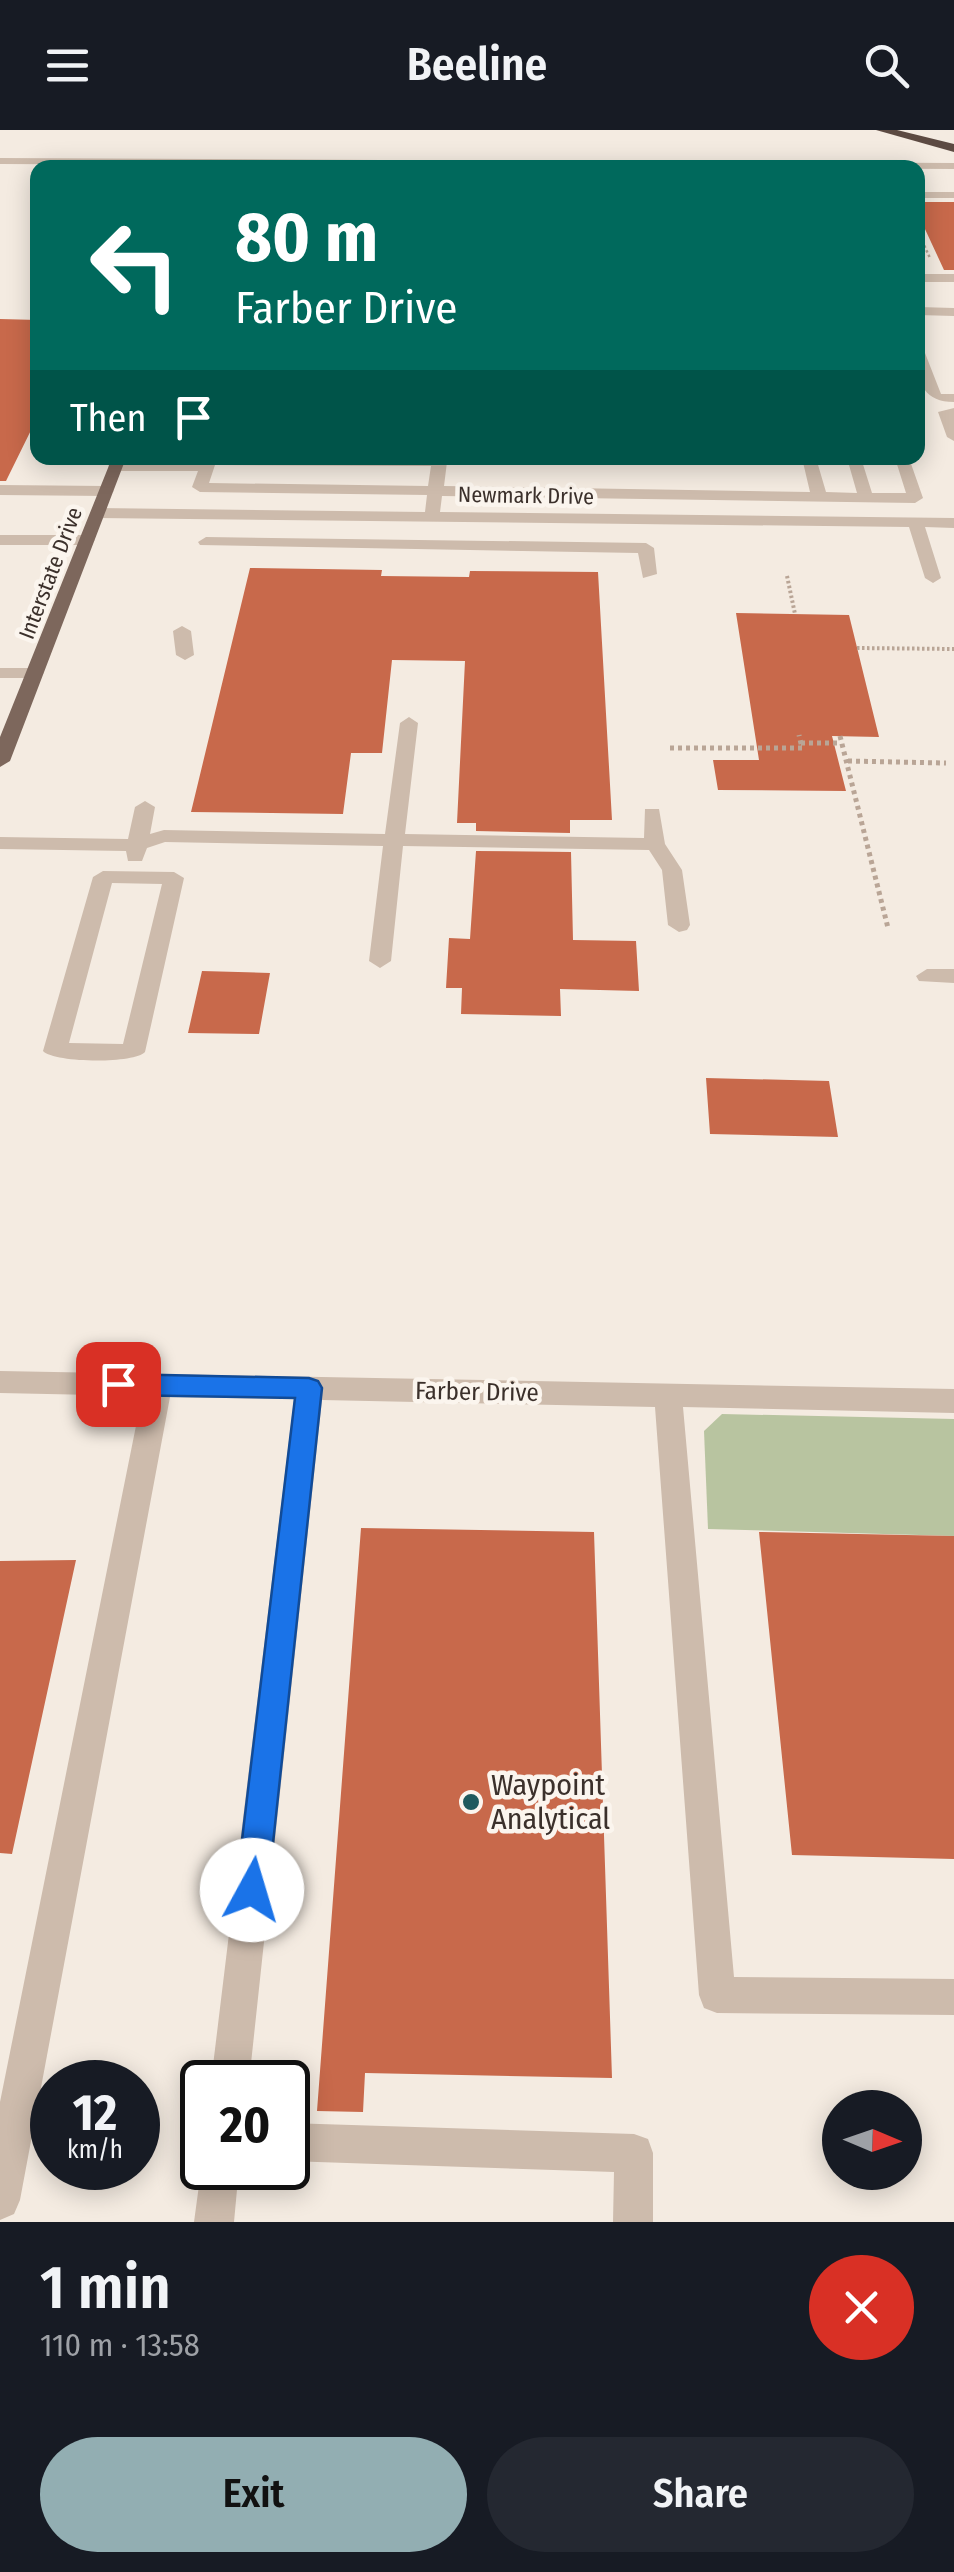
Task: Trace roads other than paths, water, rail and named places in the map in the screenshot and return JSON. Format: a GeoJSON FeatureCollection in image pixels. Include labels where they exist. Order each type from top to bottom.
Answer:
{"type":"FeatureCollection","features":[{"type":"Feature","properties":{"kind":"highway"},"geometry":{"type":"LineString","coordinates":[[882,130],[954,148]]}},
{"type":"Feature","properties":{"kind":"main road","name":"Interstate Drive"},"geometry":{"type":"LineString","coordinates":[[0,760],[117,465]]}},
{"type":"Feature","properties":{"kind":"street"},"geometry":{"type":"LineString","coordinates":[[0,161],[30,162]]}},
{"type":"Feature","properties":{"kind":"street"},"geometry":{"type":"LineString","coordinates":[[925,166],[954,166]]}},
{"type":"Feature","properties":{"kind":"street"},"geometry":{"type":"LineString","coordinates":[[925,195],[954,195]]}},
{"type":"Feature","properties":{"kind":"street"},"geometry":{"type":"LineString","coordinates":[[925,278],[954,278]]}},
{"type":"Feature","properties":{"kind":"street"},"geometry":{"type":"LineString","coordinates":[[925,311],[954,312]]}},
{"type":"Feature","properties":{"kind":"street"},"geometry":{"type":"LineString","coordinates":[[925,370],[936,398]]}},
{"type":"Feature","properties":{"kind":"street"},"geometry":{"type":"LineString","coordinates":[[925,398],[954,398]]}},
{"type":"Feature","properties":{"kind":"street"},"geometry":{"type":"LineString","coordinates":[[954,412],[945,412],[954,437]]}},
{"type":"Feature","properties":{"kind":"street"},"geometry":{"type":"LineString","coordinates":[[171,465],[206,467],[200,488],[915,498],[904,465]]}},
{"type":"Feature","properties":{"kind":"street"},"geometry":{"type":"LineString","coordinates":[[432,516],[439,465]]}},
{"type":"Feature","properties":{"kind":"street"},"geometry":{"type":"LineString","coordinates":[[812,465],[819,496]]}},
{"type":"Feature","properties":{"kind":"street"},"geometry":{"type":"LineString","coordinates":[[856,465],[866,497]]}},
{"type":"Feature","properties":{"kind":"street"},"geometry":{"type":"LineString","coordinates":[[0,490],[106,492]]}},
{"type":"Feature","properties":{"kind":"street","name":"Newmark Drive"},"geometry":{"type":"LineString","coordinates":[[98,512],[954,522]]}},
{"type":"Feature","properties":{"kind":"street"},"geometry":{"type":"LineString","coordinates":[[214,514],[204,550],[646,548]]}},
{"type":"Feature","properties":{"kind":"street"},"geometry":{"type":"LineString","coordinates":[[642,519],[649,574]]}},
{"type":"Feature","properties":{"kind":"street"},"geometry":{"type":"LineString","coordinates":[[915,522],[933,578]]}},
{"type":"Feature","properties":{"kind":"street"},"geometry":{"type":"LineString","coordinates":[[0,540],[87,540]]}},
{"type":"Feature","properties":{"kind":"street"},"geometry":{"type":"LineString","coordinates":[[182,631],[184,656]]}},
{"type":"Feature","properties":{"kind":"street"},"geometry":{"type":"LineString","coordinates":[[0,673],[35,673]]}},
{"type":"Feature","properties":{"kind":"street"},"geometry":{"type":"LineString","coordinates":[[380,961],[388,867],[396,839],[410,723]]}},
{"type":"Feature","properties":{"kind":"street"},"geometry":{"type":"LineString","coordinates":[[136,877],[135,845],[144,807]]}},
{"type":"Feature","properties":{"kind":"street"},"geometry":{"type":"LineString","coordinates":[[652,813],[655,844],[672,870],[679,925]]}},
{"type":"Feature","properties":{"kind":"street"},"geometry":{"type":"LineString","coordinates":[[0,843],[135,845],[164,836],[655,844]]}},
{"type":"Feature","properties":{"kind":"street"},"geometry":{"type":"LineString","coordinates":[[104,877],[136,877],[174,878],[133,1052],[55,1051],[104,877]]}},
{"type":"Feature","properties":{"kind":"street"},"geometry":{"type":"LineString","coordinates":[[927,976],[954,976]]}},
{"type":"Feature","properties":{"kind":"street","name":"Farber Drive"},"geometry":{"type":"LineString","coordinates":[[0,1382],[954,1401]]}},
{"type":"Feature","properties":{"kind":"street"},"geometry":{"type":"LineString","coordinates":[[0,2200],[158,1385]]}},
{"type":"Feature","properties":{"kind":"street"},"geometry":{"type":"LineString","coordinates":[[233,2060],[309,1388]]}},
{"type":"Feature","properties":{"kind":"street"},"geometry":{"type":"LineString","coordinates":[[668,1395],[717,1995],[954,1997]]}},
{"type":"Feature","properties":{"kind":"street"},"geometry":{"type":"LineString","coordinates":[[310,2143],[634,2153],[633,2222]]}},
{"type":"Feature","properties":{"kind":"street"},"geometry":{"type":"LineString","coordinates":[[214,2222],[218,2190]]}},
{"type":"Feature","properties":{"kind":"place","name":"Waypoint Analytical"},"geometry":{"type":"Point","coordinates":[471,1802]}}]}
